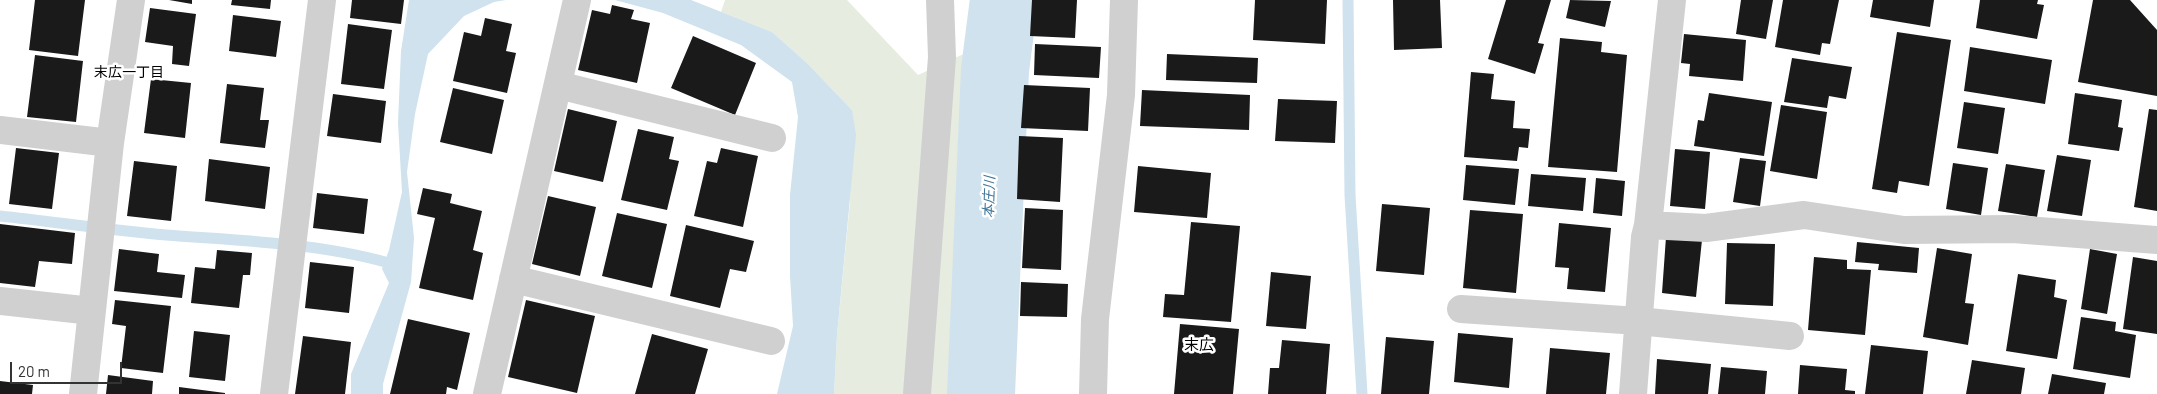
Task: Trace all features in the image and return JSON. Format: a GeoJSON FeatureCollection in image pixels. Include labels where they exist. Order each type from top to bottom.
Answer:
{"type":"FeatureCollection","features":[{"type":"Feature","properties":{"kind":"street"},"geometry":{"type":"LineString","coordinates":[[83,394],[110,142],[131,0]]}},
{"type":"Feature","properties":{"kind":"street"},"geometry":{"type":"LineString","coordinates":[[274,394],[322,0]]}},
{"type":"Feature","properties":{"kind":"street"},"geometry":{"type":"LineString","coordinates":[[917,394],[942,57],[940,0]]}},
{"type":"Feature","properties":{"kind":"street"},"geometry":{"type":"LineString","coordinates":[[1093,394],[1095,319],[1121,95],[1124,0]]}},
{"type":"Feature","properties":{"kind":"street"},"geometry":{"type":"LineString","coordinates":[[1633,394],[1645,237],[1648,225],[1672,0]]}},
{"type":"Feature","properties":{"kind":"street"},"geometry":{"type":"LineString","coordinates":[[487,394],[576,4]]}},
{"type":"Feature","properties":{"kind":"street"},"geometry":{"type":"LineString","coordinates":[[558,85],[772,138]]}},
{"type":"Feature","properties":{"kind":"street"},"geometry":{"type":"LineString","coordinates":[[0,130],[110,142]]}},
{"type":"Feature","properties":{"kind":"street"},"geometry":{"type":"LineString","coordinates":[[1648,225],[1706,228],[1804,215],[1904,230],[2013,229],[2157,240]]}},
{"type":"Feature","properties":{"kind":"street"},"geometry":{"type":"LineString","coordinates":[[513,279],[771,341]]}},
{"type":"Feature","properties":{"kind":"street"},"geometry":{"type":"LineString","coordinates":[[0,301],[92,311]]}},
{"type":"Feature","properties":{"kind":"street"},"geometry":{"type":"LineString","coordinates":[[1461,309],[1638,321],[1790,336]]}},
{"type":"Feature","properties":{"kind":"shaded area"},"geometry":{"type":"Polygon","coordinates":[[[725,0],[847,0],[918,75],[968,52],[965,394],[834,394],[837,335],[850,202],[852,110],[807,63],[772,32],[721,12],[725,0]]]}},
{"type":"Feature","properties":{"kind":"water"},"geometry":{"type":"Polygon","coordinates":[[[409,0],[506,0],[494,2],[464,16],[428,54],[415,114],[407,172],[414,238],[411,282],[383,384],[383,394],[351,394],[351,374],[389,283],[382,269],[389,250],[402,192],[398,123],[401,51],[409,0]]]}},
{"type":"Feature","properties":{"kind":"water"},"geometry":{"type":"Polygon","coordinates":[[[615,0],[691,0],[772,32],[807,63],[852,110],[856,135],[837,335],[834,394],[777,394],[793,326],[790,276],[790,195],[798,117],[792,82],[741,45],[663,13],[615,0]]]}},
{"type":"Feature","properties":{"kind":"building"},"geometry":{"type":"Polygon","coordinates":[[[35,0],[85,0],[78,56],[29,50],[35,0]]]}},
{"type":"Feature","properties":{"kind":"building"},"geometry":{"type":"Polygon","coordinates":[[[169,0],[192,0],[192,4],[169,0]]]}},
{"type":"Feature","properties":{"kind":"building"},"geometry":{"type":"Polygon","coordinates":[[[232,0],[271,0],[270,9],[231,5],[232,0]]]}},
{"type":"Feature","properties":{"kind":"building"},"geometry":{"type":"Polygon","coordinates":[[[352,0],[404,0],[401,24],[350,18],[352,0]]]}},
{"type":"Feature","properties":{"kind":"building"},"geometry":{"type":"Polygon","coordinates":[[[1032,0],[1077,0],[1075,38],[1030,36],[1032,0]]]}},
{"type":"Feature","properties":{"kind":"building"},"geometry":{"type":"Polygon","coordinates":[[[1255,0],[1327,0],[1325,44],[1253,40],[1255,0]]]}},
{"type":"Feature","properties":{"kind":"building"},"geometry":{"type":"Polygon","coordinates":[[[1393,0],[1440,0],[1442,48],[1394,50],[1393,0]]]}},
{"type":"Feature","properties":{"kind":"building"},"geometry":{"type":"Polygon","coordinates":[[[1506,0],[1551,0],[1538,43],[1544,44],[1535,74],[1488,59],[1506,0]]]}},
{"type":"Feature","properties":{"kind":"building"},"geometry":{"type":"Polygon","coordinates":[[[1570,0],[1611,1],[1605,27],[1566,18],[1570,0]]]}},
{"type":"Feature","properties":{"kind":"building"},"geometry":{"type":"Polygon","coordinates":[[[1741,0],[1773,0],[1766,39],[1736,34],[1741,0]]]}},
{"type":"Feature","properties":{"kind":"building"},"geometry":{"type":"Polygon","coordinates":[[[1783,0],[1839,0],[1830,44],[1822,43],[1820,55],[1775,47],[1783,0]]]}},
{"type":"Feature","properties":{"kind":"building"},"geometry":{"type":"Polygon","coordinates":[[[1873,0],[1934,0],[1930,27],[1870,17],[1873,0]]]}},
{"type":"Feature","properties":{"kind":"building"},"geometry":{"type":"Polygon","coordinates":[[[1980,0],[2038,0],[2037,4],[2044,5],[2037,39],[1976,28],[1980,0]]]}},
{"type":"Feature","properties":{"kind":"building"},"geometry":{"type":"Polygon","coordinates":[[[2093,0],[2130,0],[2157,30],[2157,96],[2078,82],[2093,0]]]}},
{"type":"Feature","properties":{"kind":"building"},"geometry":{"type":"Polygon","coordinates":[[[612,5],[634,10],[631,19],[650,23],[637,83],[578,70],[592,10],[610,14],[612,5]]]}},
{"type":"Feature","properties":{"kind":"building"},"geometry":{"type":"Polygon","coordinates":[[[150,8],[196,14],[189,66],[172,64],[173,46],[145,42],[150,8]]]}},
{"type":"Feature","properties":{"kind":"building"},"geometry":{"type":"Polygon","coordinates":[[[233,15],[281,21],[276,57],[229,51],[233,15]]]}},
{"type":"Feature","properties":{"kind":"building"},"geometry":{"type":"Polygon","coordinates":[[[485,18],[512,24],[506,51],[516,53],[507,93],[453,81],[464,32],[481,36],[485,18]]]}},
{"type":"Feature","properties":{"kind":"building"},"geometry":{"type":"Polygon","coordinates":[[[348,24],[392,30],[384,89],[341,84],[348,24]]]}},
{"type":"Feature","properties":{"kind":"building"},"geometry":{"type":"Polygon","coordinates":[[[1897,32],[1951,40],[1929,186],[1899,181],[1897,193],[1872,189],[1897,32]]]}},
{"type":"Feature","properties":{"kind":"building"},"geometry":{"type":"Polygon","coordinates":[[[1684,34],[1746,40],[1743,81],[1689,76],[1690,64],[1681,63],[1684,34]]]}},
{"type":"Feature","properties":{"kind":"building"},"geometry":{"type":"Polygon","coordinates":[[[693,36],[756,63],[735,115],[671,88],[693,36]]]}},
{"type":"Feature","properties":{"kind":"building"},"geometry":{"type":"Polygon","coordinates":[[[1560,38],[1602,42],[1601,52],[1627,55],[1617,172],[1548,167],[1560,38]]]}},
{"type":"Feature","properties":{"kind":"building"},"geometry":{"type":"Polygon","coordinates":[[[1035,44],[1101,47],[1099,78],[1034,75],[1035,44]]]}},
{"type":"Feature","properties":{"kind":"building"},"geometry":{"type":"Polygon","coordinates":[[[1970,47],[2052,60],[2045,104],[1964,91],[1970,47]]]}},
{"type":"Feature","properties":{"kind":"building"},"geometry":{"type":"Polygon","coordinates":[[[1167,54],[1258,58],[1257,83],[1166,80],[1167,54]]]}},
{"type":"Feature","properties":{"kind":"building"},"geometry":{"type":"Polygon","coordinates":[[[35,55],[83,61],[76,122],[27,117],[35,55]]]}},
{"type":"Feature","properties":{"kind":"building"},"geometry":{"type":"Polygon","coordinates":[[[1792,58],[1852,67],[1846,99],[1829,96],[1827,108],[1784,102],[1792,58]]]}},
{"type":"Feature","properties":{"kind":"building"},"geometry":{"type":"Polygon","coordinates":[[[1471,72],[1494,74],[1491,99],[1515,101],[1513,128],[1530,129],[1528,148],[1519,147],[1517,161],[1464,157],[1471,72]]]}},
{"type":"Feature","properties":{"kind":"building"},"geometry":{"type":"Polygon","coordinates":[[[151,79],[191,83],[185,138],[144,133],[151,79]]]}},
{"type":"Feature","properties":{"kind":"building"},"geometry":{"type":"Polygon","coordinates":[[[227,84],[264,88],[260,120],[269,120],[265,148],[220,143],[227,84]]]}},
{"type":"Feature","properties":{"kind":"building"},"geometry":{"type":"Polygon","coordinates":[[[1024,85],[1090,88],[1088,131],[1021,128],[1024,85]]]}},
{"type":"Feature","properties":{"kind":"building"},"geometry":{"type":"Polygon","coordinates":[[[453,88],[504,100],[492,154],[440,142],[453,88]]]}},
{"type":"Feature","properties":{"kind":"building"},"geometry":{"type":"Polygon","coordinates":[[[1142,90],[1250,95],[1249,130],[1140,126],[1142,90]]]}},
{"type":"Feature","properties":{"kind":"building"},"geometry":{"type":"Polygon","coordinates":[[[1709,93],[1772,102],[1764,156],[1694,146],[1698,120],[1704,121],[1709,93]]]}},
{"type":"Feature","properties":{"kind":"building"},"geometry":{"type":"Polygon","coordinates":[[[2075,93],[2122,100],[2118,127],[2123,128],[2119,151],[2068,144],[2075,93]]]}},
{"type":"Feature","properties":{"kind":"building"},"geometry":{"type":"Polygon","coordinates":[[[333,94],[386,101],[381,143],[327,136],[333,94]]]}},
{"type":"Feature","properties":{"kind":"building"},"geometry":{"type":"Polygon","coordinates":[[[1278,99],[1337,101],[1335,143],[1275,141],[1278,99]]]}},
{"type":"Feature","properties":{"kind":"building"},"geometry":{"type":"Polygon","coordinates":[[[1964,102],[2005,108],[1998,154],[1957,148],[1964,102]]]}},
{"type":"Feature","properties":{"kind":"building"},"geometry":{"type":"Polygon","coordinates":[[[1781,105],[1827,112],[1817,179],[1770,171],[1781,105]]]}},
{"type":"Feature","properties":{"kind":"building"},"geometry":{"type":"Polygon","coordinates":[[[568,109],[617,121],[603,182],[554,171],[568,109]]]}},
{"type":"Feature","properties":{"kind":"building"},"geometry":{"type":"Polygon","coordinates":[[[2149,109],[2157,110],[2157,211],[2134,207],[2149,109]]]}},
{"type":"Feature","properties":{"kind":"building"},"geometry":{"type":"Polygon","coordinates":[[[638,129],[674,137],[669,159],[679,161],[667,210],[621,200],[638,129]]]}},
{"type":"Feature","properties":{"kind":"building"},"geometry":{"type":"Polygon","coordinates":[[[1019,136],[1063,138],[1060,202],[1017,199],[1019,136]]]}},
{"type":"Feature","properties":{"kind":"building"},"geometry":{"type":"Polygon","coordinates":[[[16,148],[59,153],[52,209],[9,204],[16,148]]]}},
{"type":"Feature","properties":{"kind":"building"},"geometry":{"type":"Polygon","coordinates":[[[721,148],[758,156],[743,227],[694,216],[707,161],[717,163],[721,148]]]}},
{"type":"Feature","properties":{"kind":"building"},"geometry":{"type":"Polygon","coordinates":[[[1675,149],[1710,152],[1705,209],[1670,206],[1675,149]]]}},
{"type":"Feature","properties":{"kind":"building"},"geometry":{"type":"Polygon","coordinates":[[[2057,155],[2091,160],[2082,216],[2047,211],[2057,155]]]}},
{"type":"Feature","properties":{"kind":"building"},"geometry":{"type":"Polygon","coordinates":[[[1740,158],[1766,161],[1760,206],[1733,202],[1740,158]]]}},
{"type":"Feature","properties":{"kind":"building"},"geometry":{"type":"Polygon","coordinates":[[[209,159],[270,167],[265,209],[205,201],[209,159]]]}},
{"type":"Feature","properties":{"kind":"building"},"geometry":{"type":"Polygon","coordinates":[[[134,161],[177,166],[171,221],[127,216],[134,161]]]}},
{"type":"Feature","properties":{"kind":"building"},"geometry":{"type":"Polygon","coordinates":[[[1953,163],[1988,168],[1981,215],[1946,209],[1953,163]]]}},
{"type":"Feature","properties":{"kind":"building"},"geometry":{"type":"Polygon","coordinates":[[[2006,164],[2045,170],[2037,217],[1998,211],[2006,164]]]}},
{"type":"Feature","properties":{"kind":"building"},"geometry":{"type":"Polygon","coordinates":[[[1466,165],[1519,169],[1515,205],[1463,200],[1466,165]]]}},
{"type":"Feature","properties":{"kind":"building"},"geometry":{"type":"Polygon","coordinates":[[[1138,166],[1211,173],[1207,218],[1134,212],[1138,166]]]}},
{"type":"Feature","properties":{"kind":"building"},"geometry":{"type":"Polygon","coordinates":[[[1531,174],[1586,178],[1583,211],[1528,206],[1531,174]]]}},
{"type":"Feature","properties":{"kind":"building"},"geometry":{"type":"Polygon","coordinates":[[[1596,178],[1625,181],[1622,216],[1593,213],[1596,178]]]}},
{"type":"Feature","properties":{"kind":"building"},"geometry":{"type":"Polygon","coordinates":[[[423,188],[452,194],[450,203],[482,211],[473,250],[483,253],[473,300],[419,288],[435,218],[417,214],[423,188]]]}},
{"type":"Feature","properties":{"kind":"building"},"geometry":{"type":"Polygon","coordinates":[[[317,193],[368,199],[364,234],[313,228],[317,193]]]}},
{"type":"Feature","properties":{"kind":"building"},"geometry":{"type":"Polygon","coordinates":[[[548,196],[596,207],[580,276],[532,264],[548,196]]]}},
{"type":"Feature","properties":{"kind":"building"},"geometry":{"type":"Polygon","coordinates":[[[1382,204],[1430,208],[1424,275],[1376,271],[1382,204]]]}},
{"type":"Feature","properties":{"kind":"building"},"geometry":{"type":"Polygon","coordinates":[[[1025,208],[1063,210],[1061,270],[1022,268],[1025,208]]]}},
{"type":"Feature","properties":{"kind":"building"},"geometry":{"type":"Polygon","coordinates":[[[1470,210],[1523,214],[1516,293],[1463,288],[1470,210]]]}},
{"type":"Feature","properties":{"kind":"building"},"geometry":{"type":"Polygon","coordinates":[[[617,213],[667,224],[652,288],[602,276],[617,213]]]}},
{"type":"Feature","properties":{"kind":"building"},"geometry":{"type":"Polygon","coordinates":[[[1191,222],[1240,226],[1231,322],[1163,317],[1165,294],[1184,295],[1191,222]]]}},
{"type":"Feature","properties":{"kind":"building"},"geometry":{"type":"Polygon","coordinates":[[[1559,223],[1611,228],[1605,292],[1567,289],[1569,268],[1555,267],[1559,223]]]}},
{"type":"Feature","properties":{"kind":"building"},"geometry":{"type":"Polygon","coordinates":[[[0,224],[75,233],[72,264],[39,261],[35,287],[0,283],[0,224]]]}},
{"type":"Feature","properties":{"kind":"building"},"geometry":{"type":"Polygon","coordinates":[[[686,225],[754,241],[746,272],[730,269],[720,308],[670,296],[686,225]]]}},
{"type":"Feature","properties":{"kind":"building"},"geometry":{"type":"Polygon","coordinates":[[[1666,237],[1702,240],[1696,297],[1662,293],[1666,237]]]}},
{"type":"Feature","properties":{"kind":"building"},"geometry":{"type":"Polygon","coordinates":[[[1857,242],[1919,248],[1917,273],[1878,270],[1879,264],[1855,262],[1857,242]]]}},
{"type":"Feature","properties":{"kind":"building"},"geometry":{"type":"Polygon","coordinates":[[[1727,243],[1775,244],[1773,306],[1725,304],[1727,243]]]}},
{"type":"Feature","properties":{"kind":"building"},"geometry":{"type":"Polygon","coordinates":[[[1937,248],[1972,254],[1965,303],[1974,304],[1968,345],[1923,337],[1937,248]]]}},
{"type":"Feature","properties":{"kind":"building"},"geometry":{"type":"Polygon","coordinates":[[[119,249],[159,254],[157,272],[185,275],[182,298],[114,291],[119,249]]]}},
{"type":"Feature","properties":{"kind":"building"},"geometry":{"type":"Polygon","coordinates":[[[2090,249],[2117,254],[2107,314],[2081,309],[2090,249]]]}},
{"type":"Feature","properties":{"kind":"building"},"geometry":{"type":"Polygon","coordinates":[[[217,250],[252,253],[250,275],[243,275],[239,308],[191,303],[195,267],[215,269],[217,250]]]}},
{"type":"Feature","properties":{"kind":"building"},"geometry":{"type":"Polygon","coordinates":[[[1814,257],[1847,260],[1847,269],[1871,270],[1865,335],[1808,330],[1814,257]]]}},
{"type":"Feature","properties":{"kind":"building"},"geometry":{"type":"Polygon","coordinates":[[[2133,257],[2157,261],[2157,334],[2123,329],[2133,257]]]}},
{"type":"Feature","properties":{"kind":"building"},"geometry":{"type":"Polygon","coordinates":[[[310,262],[354,267],[349,313],[305,308],[310,262]]]}},
{"type":"Feature","properties":{"kind":"building"},"geometry":{"type":"Polygon","coordinates":[[[1271,272],[1311,276],[1306,329],[1266,326],[1271,272]]]}},
{"type":"Feature","properties":{"kind":"building"},"geometry":{"type":"Polygon","coordinates":[[[2018,274],[2056,280],[2054,297],[2067,300],[2057,359],[2006,351],[2018,274]]]}},
{"type":"Feature","properties":{"kind":"building"},"geometry":{"type":"Polygon","coordinates":[[[1021,282],[1068,284],[1067,317],[1020,316],[1021,282]]]}},
{"type":"Feature","properties":{"kind":"building"},"geometry":{"type":"Polygon","coordinates":[[[115,300],[171,306],[163,373],[121,368],[126,326],[112,324],[115,300]]]}},
{"type":"Feature","properties":{"kind":"building"},"geometry":{"type":"Polygon","coordinates":[[[526,300],[595,316],[577,393],[508,377],[526,300]]]}},
{"type":"Feature","properties":{"kind":"building"},"geometry":{"type":"Polygon","coordinates":[[[2081,317],[2116,322],[2115,331],[2136,335],[2130,378],[2073,369],[2081,317]]]}},
{"type":"Feature","properties":{"kind":"building"},"geometry":{"type":"Polygon","coordinates":[[[408,319],[470,333],[457,390],[447,387],[446,394],[390,394],[408,319]]]}},
{"type":"Feature","properties":{"kind":"building"},"geometry":{"type":"Polygon","coordinates":[[[1180,324],[1239,329],[1233,394],[1174,394],[1180,324]]]}},
{"type":"Feature","properties":{"kind":"building"},"geometry":{"type":"Polygon","coordinates":[[[194,331],[230,335],[225,381],[189,377],[194,331]]]}},
{"type":"Feature","properties":{"kind":"building"},"geometry":{"type":"Polygon","coordinates":[[[1458,333],[1513,338],[1509,388],[1454,382],[1458,333]]]}},
{"type":"Feature","properties":{"kind":"building"},"geometry":{"type":"Polygon","coordinates":[[[652,334],[708,349],[695,394],[635,394],[652,334]]]}},
{"type":"Feature","properties":{"kind":"building"},"geometry":{"type":"Polygon","coordinates":[[[303,336],[351,342],[345,394],[295,394],[303,336]]]}},
{"type":"Feature","properties":{"kind":"building"},"geometry":{"type":"Polygon","coordinates":[[[1386,337],[1434,341],[1429,394],[1381,394],[1386,337]]]}},
{"type":"Feature","properties":{"kind":"building"},"geometry":{"type":"Polygon","coordinates":[[[1282,340],[1330,344],[1326,394],[1268,394],[1270,368],[1279,368],[1282,340]]]}},
{"type":"Feature","properties":{"kind":"building"},"geometry":{"type":"Polygon","coordinates":[[[1871,345],[1928,351],[1923,394],[1865,394],[1871,345]]]}},
{"type":"Feature","properties":{"kind":"building"},"geometry":{"type":"Polygon","coordinates":[[[1550,348],[1610,353],[1606,394],[1546,394],[1550,348]]]}},
{"type":"Feature","properties":{"kind":"building"},"geometry":{"type":"Polygon","coordinates":[[[1657,359],[1711,364],[1708,394],[1655,394],[1657,359]]]}},
{"type":"Feature","properties":{"kind":"building"},"geometry":{"type":"Polygon","coordinates":[[[1972,360],[2025,368],[2021,394],[1966,394],[1972,360]]]}},
{"type":"Feature","properties":{"kind":"building"},"geometry":{"type":"Polygon","coordinates":[[[1800,365],[1847,369],[1845,390],[1855,391],[1855,394],[1798,394],[1800,365]]]}},
{"type":"Feature","properties":{"kind":"building"},"geometry":{"type":"Polygon","coordinates":[[[1721,367],[1767,371],[1765,394],[1718,394],[1721,367]]]}},
{"type":"Feature","properties":{"kind":"building"},"geometry":{"type":"Polygon","coordinates":[[[2052,374],[2106,383],[2104,394],[2048,394],[2052,374]]]}},
{"type":"Feature","properties":{"kind":"building"},"geometry":{"type":"Polygon","coordinates":[[[108,375],[153,381],[152,394],[106,394],[108,375]]]}},
{"type":"Feature","properties":{"kind":"building"},"geometry":{"type":"Polygon","coordinates":[[[0,381],[33,385],[32,394],[0,394],[0,381]]]}},
{"type":"Feature","properties":{"kind":"building"},"geometry":{"type":"Polygon","coordinates":[[[179,387],[225,393],[225,394],[179,394],[179,387]]]}},
{"type":"Feature","properties":{"kind":"waterway","name":"本庄川"},"geometry":{"type":"LineString","coordinates":[[981,394],[995,70],[1004,0]]}},
{"type":"Feature","properties":{"kind":"waterway"},"geometry":{"type":"LineString","coordinates":[[1348,0],[1350,195],[1362,394]]}},
{"type":"Feature","properties":{"kind":"waterway"},"geometry":{"type":"LineString","coordinates":[[0,216],[145,233],[284,244],[342,252],[399,266]]}},
{"type":"Feature","properties":{"kind":"district","name":"末広一丁目"},"geometry":{"type":"Point","coordinates":[129,72]}},
{"type":"Feature","properties":{"kind":"district","name":"末広"},"geometry":{"type":"Point","coordinates":[1199,345]}}]}
